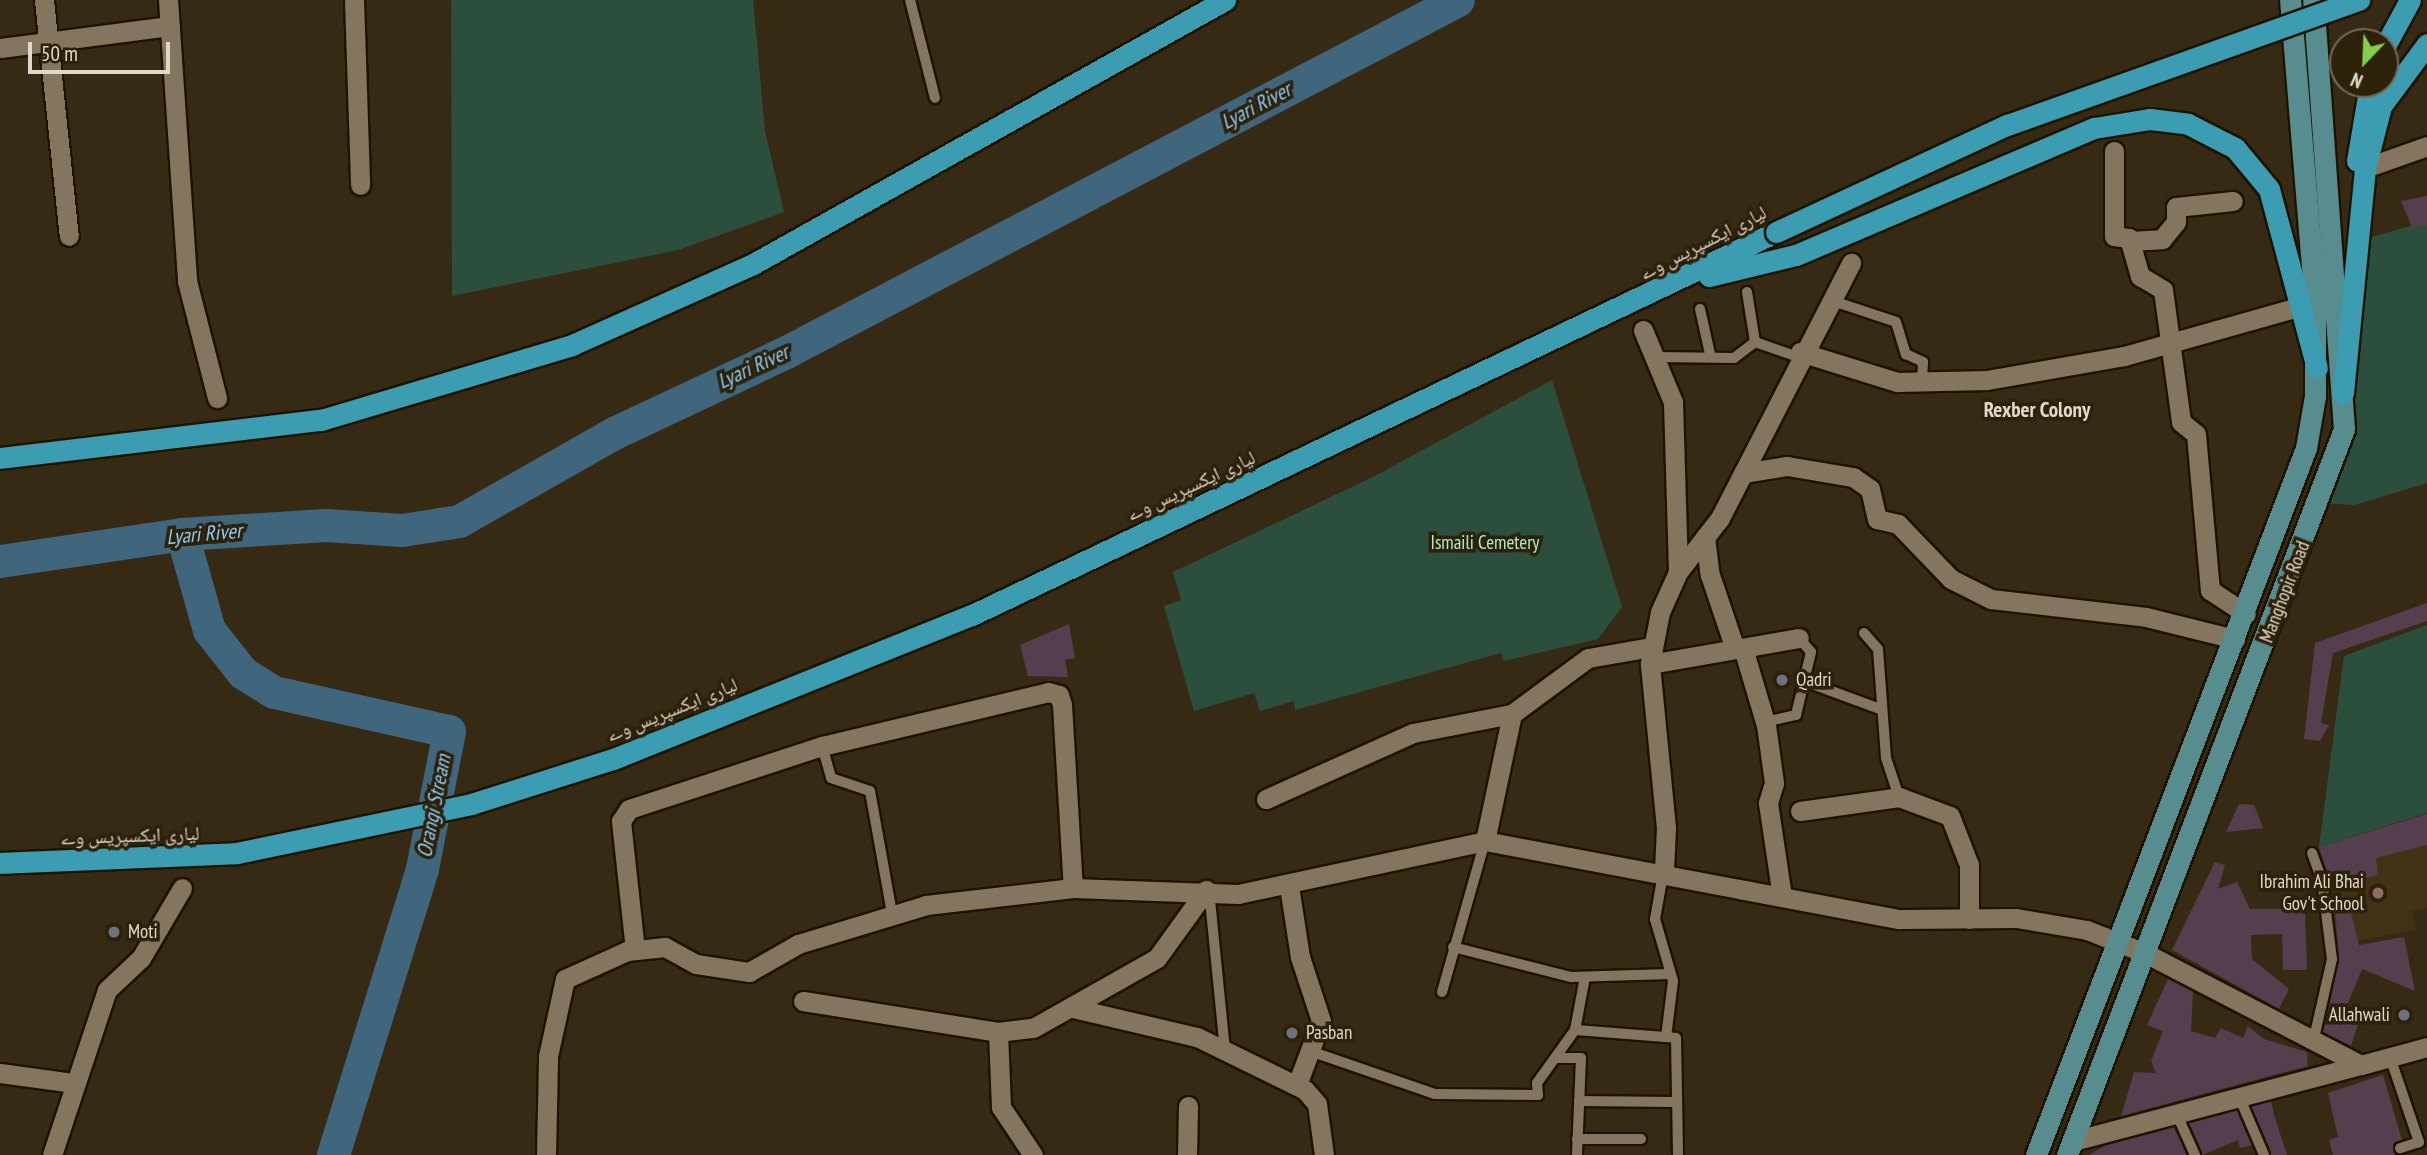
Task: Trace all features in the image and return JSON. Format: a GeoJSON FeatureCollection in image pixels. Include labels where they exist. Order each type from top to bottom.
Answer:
{"type":"FeatureCollection","features":[{"type":"Feature","properties":{"kind":"highway"},"geometry":{"type":"LineString","coordinates":[[0,458],[321,420],[572,345],[753,264],[1225,0]]}},
{"type":"Feature","properties":{"kind":"highway","name":"لیاری ایکسپریس وے"},"geometry":{"type":"LineString","coordinates":[[0,863],[237,853],[471,804],[613,758],[972,615],[1675,284],[1776,232],[2007,125],[2359,0]]}},
{"type":"Feature","properties":{"kind":"highway"},"geometry":{"type":"LineString","coordinates":[[2395,28],[2410,0]]}},
{"type":"Feature","properties":{"kind":"highway"},"geometry":{"type":"LineString","coordinates":[[2343,393],[2365,168],[2381,106],[2427,44]]}},
{"type":"Feature","properties":{"kind":"highway"},"geometry":{"type":"LineString","coordinates":[[2353,275],[2359,128],[2366,98]]}},
{"type":"Feature","properties":{"kind":"highway"},"geometry":{"type":"LineString","coordinates":[[1675,284],[1796,255],[2094,128],[2150,119],[2188,124],[2235,148],[2269,189],[2298,307],[2317,368]]}},
{"type":"Feature","properties":{"kind":"main road","name":"Manghopir Road"},"geometry":{"type":"LineString","coordinates":[[2036,1155],[2246,614],[2306,448],[2317,368],[2290,0]]}},
{"type":"Feature","properties":{"kind":"main road","name":"Manghopir Road"},"geometry":{"type":"LineString","coordinates":[[2070,1148],[2344,429],[2314,0]]}},
{"type":"Feature","properties":{"kind":"street"},"geometry":{"type":"LineString","coordinates":[[44,0],[69,236]]}},
{"type":"Feature","properties":{"kind":"street"},"geometry":{"type":"LineString","coordinates":[[168,0],[187,281],[217,398]]}},
{"type":"Feature","properties":{"kind":"street"},"geometry":{"type":"LineString","coordinates":[[354,0],[360,185]]}},
{"type":"Feature","properties":{"kind":"street"},"geometry":{"type":"LineString","coordinates":[[0,48],[170,26]]}},
{"type":"Feature","properties":{"kind":"street"},"geometry":{"type":"LineString","coordinates":[[2365,168],[2427,146]]}},
{"type":"Feature","properties":{"kind":"street"},"geometry":{"type":"LineString","coordinates":[[2114,152],[2113,236],[2129,241],[2162,239],[2176,222],[2176,206],[2233,201]]}},
{"type":"Feature","properties":{"kind":"street"},"geometry":{"type":"LineString","coordinates":[[2129,241],[2140,276],[2163,290],[2173,343],[2181,422],[2196,434],[2210,590],[2246,614]]}},
{"type":"Feature","properties":{"kind":"street"},"geometry":{"type":"LineString","coordinates":[[1664,870],[1666,828],[1651,655],[1678,572],[1705,537],[1742,473],[1799,355],[1833,301],[1851,263]]}},
{"type":"Feature","properties":{"kind":"street"},"geometry":{"type":"LineString","coordinates":[[1799,355],[1897,383],[1987,380],[2173,343],[2298,307]]}},
{"type":"Feature","properties":{"kind":"street"},"geometry":{"type":"LineString","coordinates":[[1643,330],[1657,357],[1673,402],[1678,572]]}},
{"type":"Feature","properties":{"kind":"street"},"geometry":{"type":"LineString","coordinates":[[1742,473],[1787,466],[1853,477],[1870,489],[1877,519],[1898,524],[1951,579],[1991,599],[2146,617],[2235,639]]}},
{"type":"Feature","properties":{"kind":"street"},"geometry":{"type":"LineString","coordinates":[[1705,537],[1710,575],[1765,722],[1782,897]]}},
{"type":"Feature","properties":{"kind":"street"},"geometry":{"type":"LineString","coordinates":[[1266,799],[1413,733],[1512,714],[1588,657],[1739,648],[1799,638]]}},
{"type":"Feature","properties":{"kind":"street"},"geometry":{"type":"LineString","coordinates":[[635,950],[623,814],[822,747],[1048,692],[1059,695],[1073,888]]}},
{"type":"Feature","properties":{"kind":"street"},"geometry":{"type":"LineString","coordinates":[[1485,841],[1512,714]]}},
{"type":"Feature","properties":{"kind":"street"},"geometry":{"type":"LineString","coordinates":[[1800,811],[1899,797],[1950,817],[1969,865],[1969,919]]}},
{"type":"Feature","properties":{"kind":"street"},"geometry":{"type":"LineString","coordinates":[[546,1155],[548,1056],[565,979],[635,950],[665,947],[696,964],[749,972],[798,944],[892,913],[1073,888],[1207,890],[1238,894],[1289,886],[1485,841],[1664,870],[1782,897],[1899,919],[2016,918],[2118,942],[2314,1038],[2361,1065]]}},
{"type":"Feature","properties":{"kind":"street"},"geometry":{"type":"LineString","coordinates":[[1289,886],[1300,957],[1321,1021],[1297,1085]]}},
{"type":"Feature","properties":{"kind":"street"},"geometry":{"type":"LineString","coordinates":[[59,1153],[74,1083],[107,990],[141,958],[183,888]]}},
{"type":"Feature","properties":{"kind":"street"},"geometry":{"type":"LineString","coordinates":[[803,1001],[998,1032],[1033,1028],[1073,1008],[1157,958],[1207,890]]}},
{"type":"Feature","properties":{"kind":"street"},"geometry":{"type":"LineString","coordinates":[[1073,1008],[1225,1049],[1297,1085],[1317,1104],[1324,1155]]}},
{"type":"Feature","properties":{"kind":"street"},"geometry":{"type":"LineString","coordinates":[[998,1032],[1001,1107],[1033,1155]]}},
{"type":"Feature","properties":{"kind":"street"},"geometry":{"type":"LineString","coordinates":[[2070,1148],[2427,1047]]}},
{"type":"Feature","properties":{"kind":"street"},"geometry":{"type":"LineString","coordinates":[[0,1073],[74,1083]]}},
{"type":"Feature","properties":{"kind":"street"},"geometry":{"type":"LineString","coordinates":[[1187,1155],[1188,1106]]}},
{"type":"Feature","properties":{"kind":"lane"},"geometry":{"type":"LineString","coordinates":[[910,0],[935,98]]}},
{"type":"Feature","properties":{"kind":"lane"},"geometry":{"type":"LineString","coordinates":[[1747,292],[1755,342]]}},
{"type":"Feature","properties":{"kind":"lane"},"geometry":{"type":"LineString","coordinates":[[1833,301],[1896,322],[1906,354],[1923,362],[1922,383]]}},
{"type":"Feature","properties":{"kind":"lane"},"geometry":{"type":"LineString","coordinates":[[1700,309],[1710,354]]}},
{"type":"Feature","properties":{"kind":"lane"},"geometry":{"type":"LineString","coordinates":[[1657,357],[1710,354],[1734,358],[1755,342]]}},
{"type":"Feature","properties":{"kind":"lane"},"geometry":{"type":"LineString","coordinates":[[1755,342],[1799,355]]}},
{"type":"Feature","properties":{"kind":"lane"},"geometry":{"type":"LineString","coordinates":[[1864,634],[1878,649],[1881,709],[1899,797]]}},
{"type":"Feature","properties":{"kind":"lane"},"geometry":{"type":"LineString","coordinates":[[1765,722],[1796,715],[1811,652],[1799,638]]}},
{"type":"Feature","properties":{"kind":"lane"},"geometry":{"type":"LineString","coordinates":[[1804,681],[1881,709]]}},
{"type":"Feature","properties":{"kind":"lane"},"geometry":{"type":"LineString","coordinates":[[822,747],[831,778],[870,791],[892,913]]}},
{"type":"Feature","properties":{"kind":"lane"},"geometry":{"type":"LineString","coordinates":[[1442,992],[1453,947],[1478,884],[1485,841]]}},
{"type":"Feature","properties":{"kind":"lane"},"geometry":{"type":"LineString","coordinates":[[2312,853],[2322,880],[2332,959],[2314,1038]]}},
{"type":"Feature","properties":{"kind":"lane"},"geometry":{"type":"LineString","coordinates":[[1664,870],[1655,919],[1669,974],[1666,1037]]}},
{"type":"Feature","properties":{"kind":"lane"},"geometry":{"type":"LineString","coordinates":[[1207,890],[1225,1049]]}},
{"type":"Feature","properties":{"kind":"lane"},"geometry":{"type":"LineString","coordinates":[[1453,947],[1585,977],[1669,974]]}},
{"type":"Feature","properties":{"kind":"lane"},"geometry":{"type":"LineString","coordinates":[[1310,1051],[1435,1094],[1538,1095],[1537,1083],[1559,1058],[1575,1030],[1585,977]]}},
{"type":"Feature","properties":{"kind":"lane"},"geometry":{"type":"LineString","coordinates":[[1575,1030],[1676,1038],[1674,1102],[1678,1155]]}},
{"type":"Feature","properties":{"kind":"lane"},"geometry":{"type":"LineString","coordinates":[[2390,1057],[2419,1142],[2400,1148]]}},
{"type":"Feature","properties":{"kind":"lane"},"geometry":{"type":"LineString","coordinates":[[1559,1058],[1581,1058],[1577,1155]]}},
{"type":"Feature","properties":{"kind":"lane"},"geometry":{"type":"LineString","coordinates":[[1579,1101],[1674,1102]]}},
{"type":"Feature","properties":{"kind":"lane"},"geometry":{"type":"LineString","coordinates":[[2241,1101],[2264,1155]]}},
{"type":"Feature","properties":{"kind":"lane"},"geometry":{"type":"LineString","coordinates":[[2178,1117],[2195,1155]]}},
{"type":"Feature","properties":{"kind":"lane"},"geometry":{"type":"LineString","coordinates":[[1577,1139],[1641,1139]]}},
{"type":"Feature","properties":{"kind":"shaded area","name":"Ibrahim Ali Bhai Gov't School"},"geometry":{"type":"Polygon","coordinates":[[[2427,813],[2427,908],[2412,911],[2416,930],[2335,945],[2319,847],[2427,813]]]}},
{"type":"Feature","properties":{"kind":"green space"},"geometry":{"type":"Polygon","coordinates":[[[451,0],[753,0],[765,131],[784,212],[678,250],[452,296],[451,0]]]}},
{"type":"Feature","properties":{"kind":"green space"},"geometry":{"type":"Polygon","coordinates":[[[2427,221],[2427,483],[2355,505],[2318,503],[2344,429],[2352,243],[2427,221]]]}},
{"type":"Feature","properties":{"kind":"green space","name":"Ismaili Cemetery"},"geometry":{"type":"Polygon","coordinates":[[[1552,380],[1622,607],[1598,639],[1504,661],[1501,653],[1295,710],[1294,701],[1260,711],[1254,693],[1194,711],[1164,606],[1181,600],[1173,572],[1375,476],[1552,380]]]}},
{"type":"Feature","properties":{"kind":"green space"},"geometry":{"type":"Polygon","coordinates":[[[2427,625],[2427,813],[2319,847],[2344,656],[2427,625]]]}},
{"type":"Feature","properties":{"kind":"building"},"geometry":{"type":"Polygon","coordinates":[[[2427,196],[2427,225],[2412,227],[2401,201],[2427,196]]]}},
{"type":"Feature","properties":{"kind":"building"},"geometry":{"type":"Polygon","coordinates":[[[2427,603],[2427,621],[2333,653],[2321,723],[2329,725],[2320,741],[2304,739],[2315,643],[2427,603]]]}},
{"type":"Feature","properties":{"kind":"building"},"geometry":{"type":"Polygon","coordinates":[[[1069,624],[1075,658],[1065,660],[1068,677],[1028,676],[1020,645],[1069,624]]]}},
{"type":"Feature","properties":{"kind":"building"},"geometry":{"type":"Polygon","coordinates":[[[2239,804],[2254,805],[2263,828],[2226,832],[2239,804]]]}},
{"type":"Feature","properties":{"kind":"building"},"geometry":{"type":"Polygon","coordinates":[[[2427,814],[2427,845],[2376,858],[2378,875],[2342,884],[2338,875],[2329,877],[2319,847],[2427,814]]]}},
{"type":"Feature","properties":{"kind":"building"},"geometry":{"type":"Polygon","coordinates":[[[2215,862],[2225,865],[2218,889],[2237,882],[2250,909],[2305,909],[2307,970],[2283,970],[2282,934],[2251,935],[2252,959],[2289,989],[2279,1009],[2172,950],[2215,862]]]}},
{"type":"Feature","properties":{"kind":"building"},"geometry":{"type":"Polygon","coordinates":[[[2348,902],[2359,945],[2404,937],[2415,991],[2362,969],[2345,1010],[2361,1015],[2351,1046],[2323,1032],[2339,960],[2335,906],[2348,902]]]}},
{"type":"Feature","properties":{"kind":"building"},"geometry":{"type":"Polygon","coordinates":[[[2168,979],[2193,991],[2191,1031],[2215,1038],[2221,1028],[2243,1038],[2248,1026],[2264,1039],[2307,1052],[2308,1066],[2121,1116],[2134,1072],[2156,1073],[2151,1061],[2163,1031],[2147,1025],[2168,979]]]}},
{"type":"Feature","properties":{"kind":"building"},"geometry":{"type":"Polygon","coordinates":[[[2383,1075],[2402,1140],[2393,1146],[2398,1155],[2333,1155],[2329,1140],[2338,1137],[2328,1093],[2383,1075]]]}},
{"type":"Feature","properties":{"kind":"building"},"geometry":{"type":"Polygon","coordinates":[[[2271,1101],[2287,1155],[2271,1155],[2251,1107],[2271,1101]]]}},
{"type":"Feature","properties":{"kind":"building"},"geometry":{"type":"Polygon","coordinates":[[[2237,1110],[2252,1145],[2240,1148],[2238,1140],[2202,1155],[2189,1123],[2237,1110]]]}},
{"type":"Feature","properties":{"kind":"building"},"geometry":{"type":"Polygon","coordinates":[[[2174,1127],[2187,1155],[2089,1155],[2106,1145],[2174,1127]]]}},
{"type":"Feature","properties":{"kind":"waterway","name":"Lyari River"},"geometry":{"type":"LineString","coordinates":[[0,561],[182,534],[326,525],[402,530],[459,521],[614,433],[788,351],[1458,0]]}},
{"type":"Feature","properties":{"kind":"waterway","name":"Orangi Stream"},"geometry":{"type":"LineString","coordinates":[[182,534],[209,630],[243,673],[274,692],[449,731],[422,869],[333,1155]]}},
{"type":"Feature","properties":{"kind":"place","name":"Qadri"},"geometry":{"type":"Point","coordinates":[1782,680]}},
{"type":"Feature","properties":{"kind":"place","name":"Ibrahim Ali Bhai Gov't School"},"geometry":{"type":"Point","coordinates":[2378,893]}},
{"type":"Feature","properties":{"kind":"place","name":"Moti"},"geometry":{"type":"Point","coordinates":[114,932]}},
{"type":"Feature","properties":{"kind":"place","name":"Allahwali"},"geometry":{"type":"Point","coordinates":[2404,1015]}},
{"type":"Feature","properties":{"kind":"place","name":"Pasban"},"geometry":{"type":"Point","coordinates":[1292,1033]}},
{"type":"Feature","properties":{"kind":"district","name":"Rexber Colony"},"geometry":{"type":"Point","coordinates":[2037,410]}}]}
